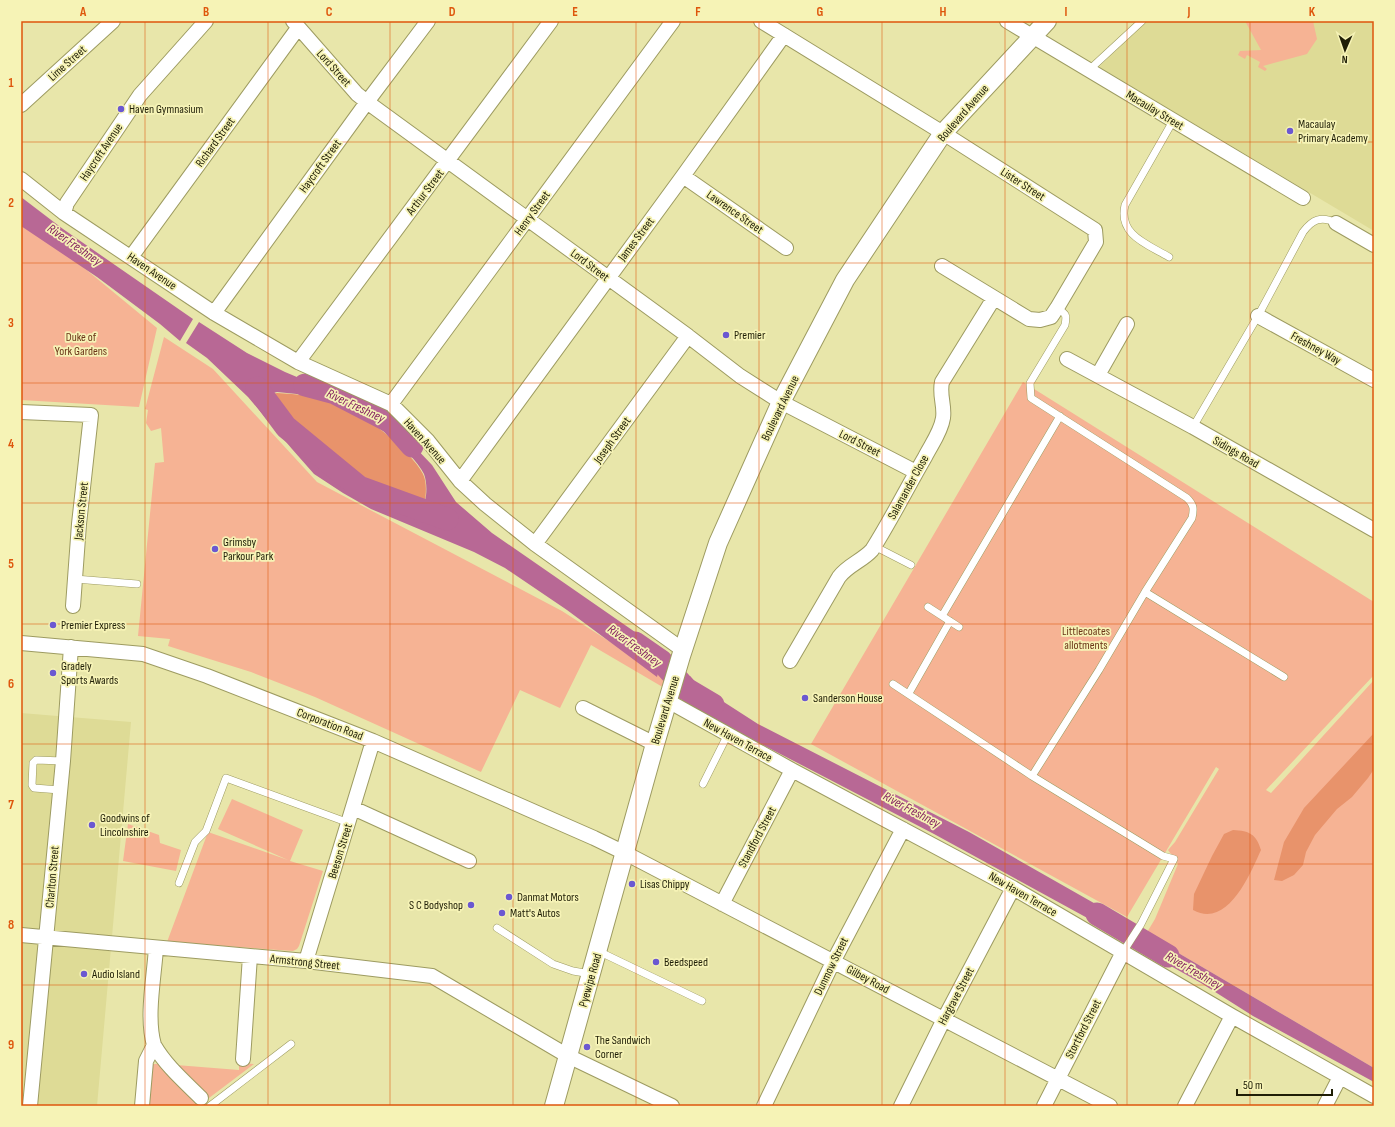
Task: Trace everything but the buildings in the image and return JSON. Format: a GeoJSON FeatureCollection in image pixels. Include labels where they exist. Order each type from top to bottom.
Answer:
{"type":"FeatureCollection","features":[{"type":"Feature","properties":{"kind":"street","name":"Lime Street"},"geometry":{"type":"LineString","coordinates":[[21,105],[113,21]]}},
{"type":"Feature","properties":{"kind":"street","name":"Haycroft Avenue"},"geometry":{"type":"LineString","coordinates":[[64,213],[67,203],[140,95],[206,21]]}},
{"type":"Feature","properties":{"kind":"street","name":"Haycroft Street"},"geometry":{"type":"LineString","coordinates":[[214,313],[367,102],[428,21]]}},
{"type":"Feature","properties":{"kind":"street","name":"Arthur Street"},"geometry":{"type":"LineString","coordinates":[[298,362],[551,21]]}},
{"type":"Feature","properties":{"kind":"street","name":"Henry Street"},"geometry":{"type":"LineString","coordinates":[[390,404],[673,21]]}},
{"type":"Feature","properties":{"kind":"street","name":"Lister Street"},"geometry":{"type":"LineString","coordinates":[[761,21],[943,133],[1095,230],[1096,242],[1057,308],[1050,317],[1040,320],[1029,319],[942,266]]}},
{"type":"Feature","properties":{"kind":"street","name":"Macaulay Street"},"geometry":{"type":"LineString","coordinates":[[1007,21],[1303,198]]}},
{"type":"Feature","properties":{"kind":"street","name":"Boulevard Avenue"},"geometry":{"type":"LineString","coordinates":[[624,853],[682,653],[718,543],[782,402],[845,280],[943,133],[1047,21]]}},
{"type":"Feature","properties":{"kind":"street","name":"Lord Street"},"geometry":{"type":"LineString","coordinates":[[296,24],[357,94],[367,102],[688,336],[740,376],[782,402],[916,472]]}},
{"type":"Feature","properties":{"kind":"street","name":"Richard Street"},"geometry":{"type":"LineString","coordinates":[[131,257],[296,24]]}},
{"type":"Feature","properties":{"kind":"street","name":"James Street"},"geometry":{"type":"LineString","coordinates":[[460,481],[784,35]]}},
{"type":"Feature","properties":{"kind":"street","name":"Lawrence Street"},"geometry":{"type":"LineString","coordinates":[[683,176],[786,248]]}},
{"type":"Feature","properties":{"kind":"street","name":"Haven Avenue"},"geometry":{"type":"LineString","coordinates":[[21,179],[64,213],[214,313],[298,362],[390,404],[428,440],[460,481],[485,504],[535,544],[682,653]]}},
{"type":"Feature","properties":{"kind":"street"},"geometry":{"type":"LineString","coordinates":[[1336,223],[1374,246]]}},
{"type":"Feature","properties":{"kind":"street","name":"Salamander Close"},"geometry":{"type":"LineString","coordinates":[[790,661],[839,577],[849,567],[867,556],[874,546],[916,472],[938,432],[943,419],[944,410],[940,389],[942,382],[994,298]]}},
{"type":"Feature","properties":{"kind":"street","name":"Freshney Way"},"geometry":{"type":"LineString","coordinates":[[1258,316],[1374,380]]}},
{"type":"Feature","properties":{"kind":"street"},"geometry":{"type":"LineString","coordinates":[[1098,375],[1127,324]]}},
{"type":"Feature","properties":{"kind":"street","name":"Joseph Street"},"geometry":{"type":"LineString","coordinates":[[535,544],[688,336]]}},
{"type":"Feature","properties":{"kind":"street","name":"Sidings Road"},"geometry":{"type":"LineString","coordinates":[[1067,359],[1193,427],[1374,530]]}},
{"type":"Feature","properties":{"kind":"street","name":"Jackson Street"},"geometry":{"type":"LineString","coordinates":[[21,412],[92,415],[79,524],[73,606]]}},
{"type":"Feature","properties":{"kind":"street","name":"Corporation Road"},"geometry":{"type":"LineString","coordinates":[[21,643],[143,654],[207,676],[374,741],[624,853]]}},
{"type":"Feature","properties":{"kind":"street","name":"Charlton Street"},"geometry":{"type":"LineString","coordinates":[[30,1106],[63,761],[71,647]]}},
{"type":"Feature","properties":{"kind":"street","name":"New Haven Terrace"},"geometry":{"type":"LineString","coordinates":[[669,697],[792,770],[1125,948],[1232,1016],[1374,1096]]}},
{"type":"Feature","properties":{"kind":"street"},"geometry":{"type":"LineString","coordinates":[[583,708],[655,744]]}},
{"type":"Feature","properties":{"kind":"street","name":"Beeson Street"},"geometry":{"type":"LineString","coordinates":[[306,961],[374,741]]}},
{"type":"Feature","properties":{"kind":"street","name":"Standford Street"},"geometry":{"type":"LineString","coordinates":[[722,904],[792,770]]}},
{"type":"Feature","properties":{"kind":"street"},"geometry":{"type":"LineString","coordinates":[[353,808],[468,861]]}},
{"type":"Feature","properties":{"kind":"street","name":"Dunmow Street"},"geometry":{"type":"LineString","coordinates":[[764,1106],[833,962],[903,829]]}},
{"type":"Feature","properties":{"kind":"street","name":"Gilbey Road"},"geometry":{"type":"LineString","coordinates":[[624,853],[1110,1106]]}},
{"type":"Feature","properties":{"kind":"street","name":"Pyewipe Road"},"geometry":{"type":"LineString","coordinates":[[554,1106],[624,853]]}},
{"type":"Feature","properties":{"kind":"street","name":"Hargrave Street"},"geometry":{"type":"LineString","coordinates":[[901,1106],[944,1019],[1013,888]]}},
{"type":"Feature","properties":{"kind":"street","name":"Armstrong Street"},"geometry":{"type":"LineString","coordinates":[[21,935],[306,961],[432,976],[568,1056],[672,1106]]}},
{"type":"Feature","properties":{"kind":"street"},"geometry":{"type":"LineString","coordinates":[[156,948],[151,1018],[151,1032],[154,1045],[168,1064],[206,1102]]}},
{"type":"Feature","properties":{"kind":"street","name":"Stortford Street"},"geometry":{"type":"LineString","coordinates":[[1044,1106],[1125,948]]}},
{"type":"Feature","properties":{"kind":"street"},"geometry":{"type":"LineString","coordinates":[[243,1059],[250,956]]}},
{"type":"Feature","properties":{"kind":"street"},"geometry":{"type":"LineString","coordinates":[[1185,1106],[1232,1016]]}},
{"type":"Feature","properties":{"kind":"street"},"geometry":{"type":"LineString","coordinates":[[142,1106],[146,1061],[154,1045]]}},
{"type":"Feature","properties":{"kind":"street"},"geometry":{"type":"LineString","coordinates":[[1325,1106],[1340,1077]]}},
{"type":"Feature","properties":{"kind":"lane"},"geometry":{"type":"LineString","coordinates":[[1089,70],[1142,21]]}},
{"type":"Feature","properties":{"kind":"lane"},"geometry":{"type":"LineString","coordinates":[[1168,257],[1130,233],[1123,219],[1125,205],[1173,120]]}},
{"type":"Feature","properties":{"kind":"lane"},"geometry":{"type":"LineString","coordinates":[[1193,427],[1258,316],[1303,232],[1310,223],[1320,219],[1331,220],[1336,223]]}},
{"type":"Feature","properties":{"kind":"lane"},"geometry":{"type":"LineString","coordinates":[[1032,776],[1192,518],[1194,509],[1192,503],[1187,498],[1031,398],[1030,385],[1065,325],[1065,313],[1057,308]]}},
{"type":"Feature","properties":{"kind":"lane"},"geometry":{"type":"LineString","coordinates":[[942,616],[1060,416]]}},
{"type":"Feature","properties":{"kind":"lane"},"geometry":{"type":"LineString","coordinates":[[874,546],[911,565]]}},
{"type":"Feature","properties":{"kind":"lane"},"geometry":{"type":"LineString","coordinates":[[75,579],[137,584]]}},
{"type":"Feature","properties":{"kind":"lane"},"geometry":{"type":"LineString","coordinates":[[1145,592],[1284,677]]}},
{"type":"Feature","properties":{"kind":"lane"},"geometry":{"type":"LineString","coordinates":[[928,607],[959,627]]}},
{"type":"Feature","properties":{"kind":"lane"},"geometry":{"type":"LineString","coordinates":[[909,693],[950,621]]}},
{"type":"Feature","properties":{"kind":"lane"},"geometry":{"type":"LineString","coordinates":[[894,684],[1032,776],[1163,856],[1174,859],[1141,924],[1125,948]]}},
{"type":"Feature","properties":{"kind":"lane"},"geometry":{"type":"LineString","coordinates":[[703,784],[728,733]]}},
{"type":"Feature","properties":{"kind":"lane"},"geometry":{"type":"LineString","coordinates":[[60,790],[34,788],[32,785],[34,763],[36,760],[63,761]]}},
{"type":"Feature","properties":{"kind":"lane"},"geometry":{"type":"LineString","coordinates":[[179,883],[195,842],[206,831],[226,778],[349,823]]}},
{"type":"Feature","properties":{"kind":"lane"},"geometry":{"type":"LineString","coordinates":[[497,928],[553,964],[573,971],[591,974]]}},
{"type":"Feature","properties":{"kind":"lane"},"geometry":{"type":"LineString","coordinates":[[598,951],[702,1001]]}},
{"type":"Feature","properties":{"kind":"lane"},"geometry":{"type":"LineString","coordinates":[[206,1102],[291,1044]]}},
{"type":"Feature","properties":{"kind":"shaded area","name":"Macaulay Primary Academy"},"geometry":{"type":"Polygon","coordinates":[[[1147,21],[1374,21],[1374,231],[1099,67],[1147,21]]]}},
{"type":"Feature","properties":{"kind":"shaded area"},"geometry":{"type":"Polygon","coordinates":[[[277,393],[320,398],[345,406],[384,432],[408,454],[423,474],[426,491],[425,501],[417,508],[359,486],[286,426],[272,407],[267,395],[277,393]]]}},
{"type":"Feature","properties":{"kind":"shaded area"},"geometry":{"type":"Polygon","coordinates":[[[21,713],[131,722],[97,1106],[21,1106],[21,713]]]}},
{"type":"Feature","properties":{"kind":"shaded area"},"geometry":{"type":"Polygon","coordinates":[[[1374,733],[1374,769],[1368,778],[1352,797],[1337,809],[1315,835],[1306,852],[1303,865],[1294,875],[1282,881],[1274,880],[1284,842],[1304,808],[1374,733]]]}},
{"type":"Feature","properties":{"kind":"shaded area"},"geometry":{"type":"Polygon","coordinates":[[[1233,830],[1244,831],[1252,834],[1257,840],[1261,850],[1251,872],[1244,885],[1227,906],[1217,912],[1206,914],[1193,910],[1194,894],[1212,856],[1224,834],[1233,830]]]}},
{"type":"Feature","properties":{"kind":"green space"},"geometry":{"type":"Polygon","coordinates":[[[1245,21],[1313,21],[1317,39],[1307,54],[1263,66],[1267,69],[1265,71],[1258,67],[1260,62],[1247,55],[1245,59],[1238,55],[1240,51],[1261,50],[1245,21]]]}},
{"type":"Feature","properties":{"kind":"green space","name":"Duke of York Gardens"},"geometry":{"type":"Polygon","coordinates":[[[21,216],[157,328],[139,407],[21,400],[21,216]]]}},
{"type":"Feature","properties":{"kind":"green space"},"geometry":{"type":"Polygon","coordinates":[[[164,337],[213,369],[317,482],[562,611],[668,679],[666,689],[591,645],[560,708],[520,690],[481,772],[315,697],[251,672],[168,646],[170,639],[138,636],[155,463],[164,462],[161,428],[151,431],[146,423],[148,410],[145,409],[164,337]]]}},
{"type":"Feature","properties":{"kind":"green space","name":"Littlecoates allotments"},"geometry":{"type":"Polygon","coordinates":[[[1023,382],[1374,602],[1374,675],[1266,790],[1271,793],[1374,680],[1374,1068],[1146,934],[1155,919],[1178,864],[1168,850],[1175,842],[1219,769],[1216,767],[1127,917],[811,744],[1023,382]]]}},
{"type":"Feature","properties":{"kind":"green space"},"geometry":{"type":"Polygon","coordinates":[[[232,799],[303,830],[290,861],[323,871],[299,946],[293,951],[167,942],[208,832],[288,860],[218,829],[232,799]]]}},
{"type":"Feature","properties":{"kind":"green space"},"geometry":{"type":"Polygon","coordinates":[[[128,824],[159,835],[160,843],[181,850],[176,871],[123,861],[128,824]]]}},
{"type":"Feature","properties":{"kind":"green space"},"geometry":{"type":"Polygon","coordinates":[[[239,1063],[254,1064],[209,1098],[176,1065],[239,1070],[239,1063]]]}},
{"type":"Feature","properties":{"kind":"green space"},"geometry":{"type":"Polygon","coordinates":[[[151,1064],[158,1064],[201,1104],[197,1106],[147,1106],[151,1064]]]}},
{"type":"Feature","properties":{"kind":"water"},"geometry":{"type":"Polygon","coordinates":[[[21,197],[63,229],[193,319],[180,341],[160,324],[97,277],[21,226],[21,197]]]}},
{"type":"Feature","properties":{"kind":"water"},"geometry":{"type":"Polygon","coordinates":[[[199,322],[247,353],[285,372],[335,393],[391,422],[432,465],[456,502],[492,533],[661,650],[663,655],[657,677],[567,610],[505,568],[474,552],[371,509],[314,474],[248,397],[207,358],[186,343],[199,322]],[[277,392],[266,395],[272,408],[286,427],[359,487],[417,508],[425,501],[426,480],[418,464],[397,443],[371,422],[346,406],[335,401],[314,396],[277,392]]]}},
{"type":"Feature","properties":{"kind":"water"},"geometry":{"type":"Polygon","coordinates":[[[690,676],[699,686],[758,724],[969,832],[1129,923],[1120,935],[1113,932],[934,834],[696,710],[683,701],[683,696],[690,676]]]}},
{"type":"Feature","properties":{"kind":"water"},"geometry":{"type":"Polygon","coordinates":[[[1146,934],[1374,1068],[1374,1082],[1253,1016],[1201,983],[1137,947],[1146,934]]]}},
{"type":"Feature","properties":{"kind":"waterway","name":"River Freshney"},"geometry":{"type":"LineString","coordinates":[[305,385],[335,393],[391,422],[412,446]]}},
{"type":"Feature","properties":{"kind":"waterway","name":"River Freshney"},"geometry":{"type":"LineString","coordinates":[[257,388],[286,427],[359,487],[447,519]]}},
{"type":"Feature","properties":{"kind":"waterway","name":"River Freshney"},"geometry":{"type":"LineString","coordinates":[[635,643],[661,661],[686,689],[713,705]]}},
{"type":"Feature","properties":{"kind":"waterway","name":"River Freshney"},"geometry":{"type":"LineString","coordinates":[[1097,914],[1168,956]]}},
{"type":"Feature","properties":{"kind":"place","name":"Haven Gymnasium"},"geometry":{"type":"Point","coordinates":[121,109]}},
{"type":"Feature","properties":{"kind":"place","name":"Macaulay Primary Academy"},"geometry":{"type":"Point","coordinates":[1290,131]}},
{"type":"Feature","properties":{"kind":"place","name":"Premier"},"geometry":{"type":"Point","coordinates":[726,335]}},
{"type":"Feature","properties":{"kind":"place","name":"Grimsby Parkour Park"},"geometry":{"type":"Point","coordinates":[215,549]}},
{"type":"Feature","properties":{"kind":"place","name":"Premier Express"},"geometry":{"type":"Point","coordinates":[53,625]}},
{"type":"Feature","properties":{"kind":"place","name":"Gradely Sports Awards"},"geometry":{"type":"Point","coordinates":[53,673]}},
{"type":"Feature","properties":{"kind":"place","name":"Sanderson House"},"geometry":{"type":"Point","coordinates":[805,698]}},
{"type":"Feature","properties":{"kind":"place","name":"Goodwins of Lincolnshire"},"geometry":{"type":"Point","coordinates":[92,825]}},
{"type":"Feature","properties":{"kind":"place","name":"Lisas Chippy"},"geometry":{"type":"Point","coordinates":[632,884]}},
{"type":"Feature","properties":{"kind":"place","name":"Danmat Motors"},"geometry":{"type":"Point","coordinates":[509,897]}},
{"type":"Feature","properties":{"kind":"place","name":"S C Bodyshop"},"geometry":{"type":"Point","coordinates":[471,905]}},
{"type":"Feature","properties":{"kind":"place","name":"Matt's Autos"},"geometry":{"type":"Point","coordinates":[502,913]}},
{"type":"Feature","properties":{"kind":"place","name":"Beedspeed"},"geometry":{"type":"Point","coordinates":[656,962]}},
{"type":"Feature","properties":{"kind":"place","name":"Audio Island"},"geometry":{"type":"Point","coordinates":[84,974]}},
{"type":"Feature","properties":{"kind":"place","name":"The Sandwich Corner"},"geometry":{"type":"Point","coordinates":[587,1047]}}]}
